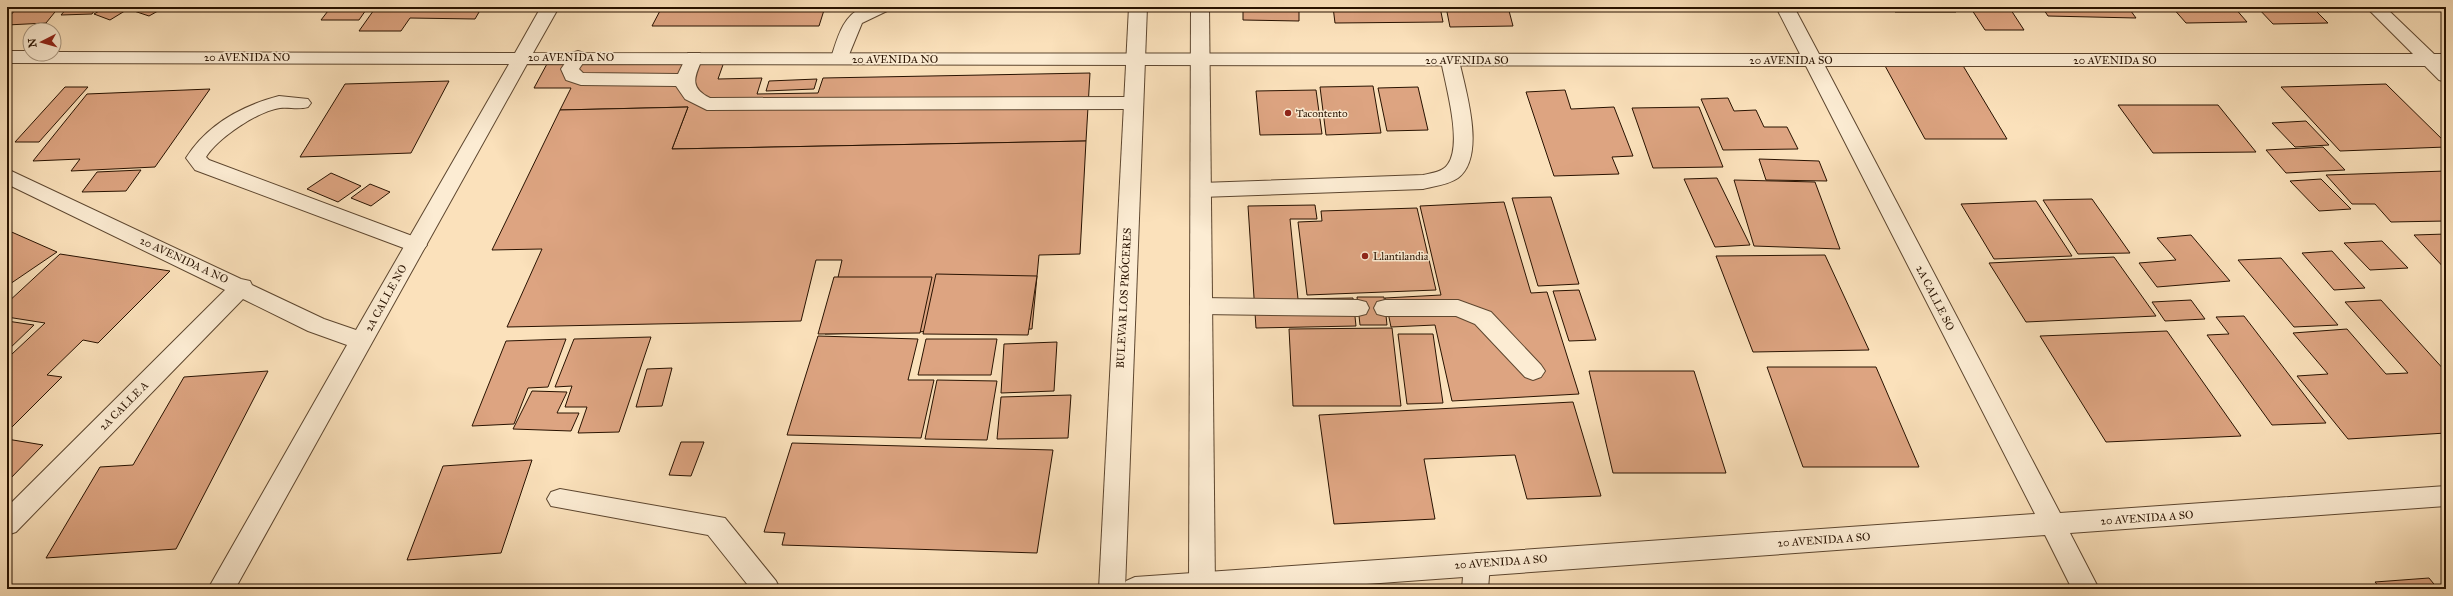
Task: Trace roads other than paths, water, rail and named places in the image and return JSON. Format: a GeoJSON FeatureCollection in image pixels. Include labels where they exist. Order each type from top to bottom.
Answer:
{"type":"FeatureCollection","features":[{"type":"Feature","properties":{"kind":"street","name":"2A CALLE NO"},"geometry":{"type":"LineString","coordinates":[[221,589],[550,7]]}},
{"type":"Feature","properties":{"kind":"street"},"geometry":{"type":"LineString","coordinates":[[840,58],[855,18],[864,12],[881,7]]}},
{"type":"Feature","properties":{"kind":"street","name":"BULEVAR LOS PRÓCERES"},"geometry":{"type":"LineString","coordinates":[[1112,589],[1138,7]]}},
{"type":"Feature","properties":{"kind":"street"},"geometry":{"type":"LineString","coordinates":[[1135,589],[1202,586],[1200,7]]}},
{"type":"Feature","properties":{"kind":"street","name":"2A CALLE SO"},"geometry":{"type":"LineString","coordinates":[[1785,7],[2086,589]]}},
{"type":"Feature","properties":{"kind":"street"},"geometry":{"type":"LineString","coordinates":[[2375,7],[2438,60],[2446,76]]}},
{"type":"Feature","properties":{"kind":"street","name":"20 AVENIDA NO"},"geometry":{"type":"LineString","coordinates":[[7,57],[523,56],[1135,60]]}},
{"type":"Feature","properties":{"kind":"street"},"geometry":{"type":"LineString","coordinates":[[578,57],[570,69],[573,76],[581,79],[684,80]]}},
{"type":"Feature","properties":{"kind":"street"},"geometry":{"type":"LineString","coordinates":[[694,58],[684,80],[691,97],[707,104],[1133,103]]}},
{"type":"Feature","properties":{"kind":"street","name":"20 AVENIDA SO"},"geometry":{"type":"LineString","coordinates":[[1135,60],[2438,60]]}},
{"type":"Feature","properties":{"kind":"street"},"geometry":{"type":"LineString","coordinates":[[1201,190],[1423,182],[1442,178],[1457,168],[1462,151],[1462,130],[1450,60]]}},
{"type":"Feature","properties":{"kind":"street"},"geometry":{"type":"LineString","coordinates":[[301,103],[280,102],[259,108],[227,127],[199,151],[196,158],[202,165],[416,245]]}},
{"type":"Feature","properties":{"kind":"street","name":"20 AVENIDA A NO"},"geometry":{"type":"LineString","coordinates":[[7,176],[242,287],[316,325],[362,341]]}},
{"type":"Feature","properties":{"kind":"street","name":"2A CALLE A"},"geometry":{"type":"LineString","coordinates":[[12,513],[242,287]]}},
{"type":"Feature","properties":{"kind":"street"},"geometry":{"type":"LineString","coordinates":[[1201,306],[1358,308]]}},
{"type":"Feature","properties":{"kind":"street"},"geometry":{"type":"LineString","coordinates":[[1385,308],[1458,308],[1477,315],[1483,318],[1533,371]]}},
{"type":"Feature","properties":{"kind":"street","name":"20 AVENIDA A SO"},"geometry":{"type":"LineString","coordinates":[[1202,586],[1477,564],[2052,525],[2446,496]]}},
{"type":"Feature","properties":{"kind":"street"},"geometry":{"type":"LineString","coordinates":[[560,499],[716,526],[767,589]]}},
{"type":"Feature","properties":{"kind":"street"},"geometry":{"type":"LineString","coordinates":[[1475,589],[1477,564]]}},
{"type":"Feature","properties":{"kind":"place","name":"Tacontento"},"geometry":{"type":"Point","coordinates":[1288,113]}},
{"type":"Feature","properties":{"kind":"place","name":"Llantilandia"},"geometry":{"type":"Point","coordinates":[1365,256]}}]}
